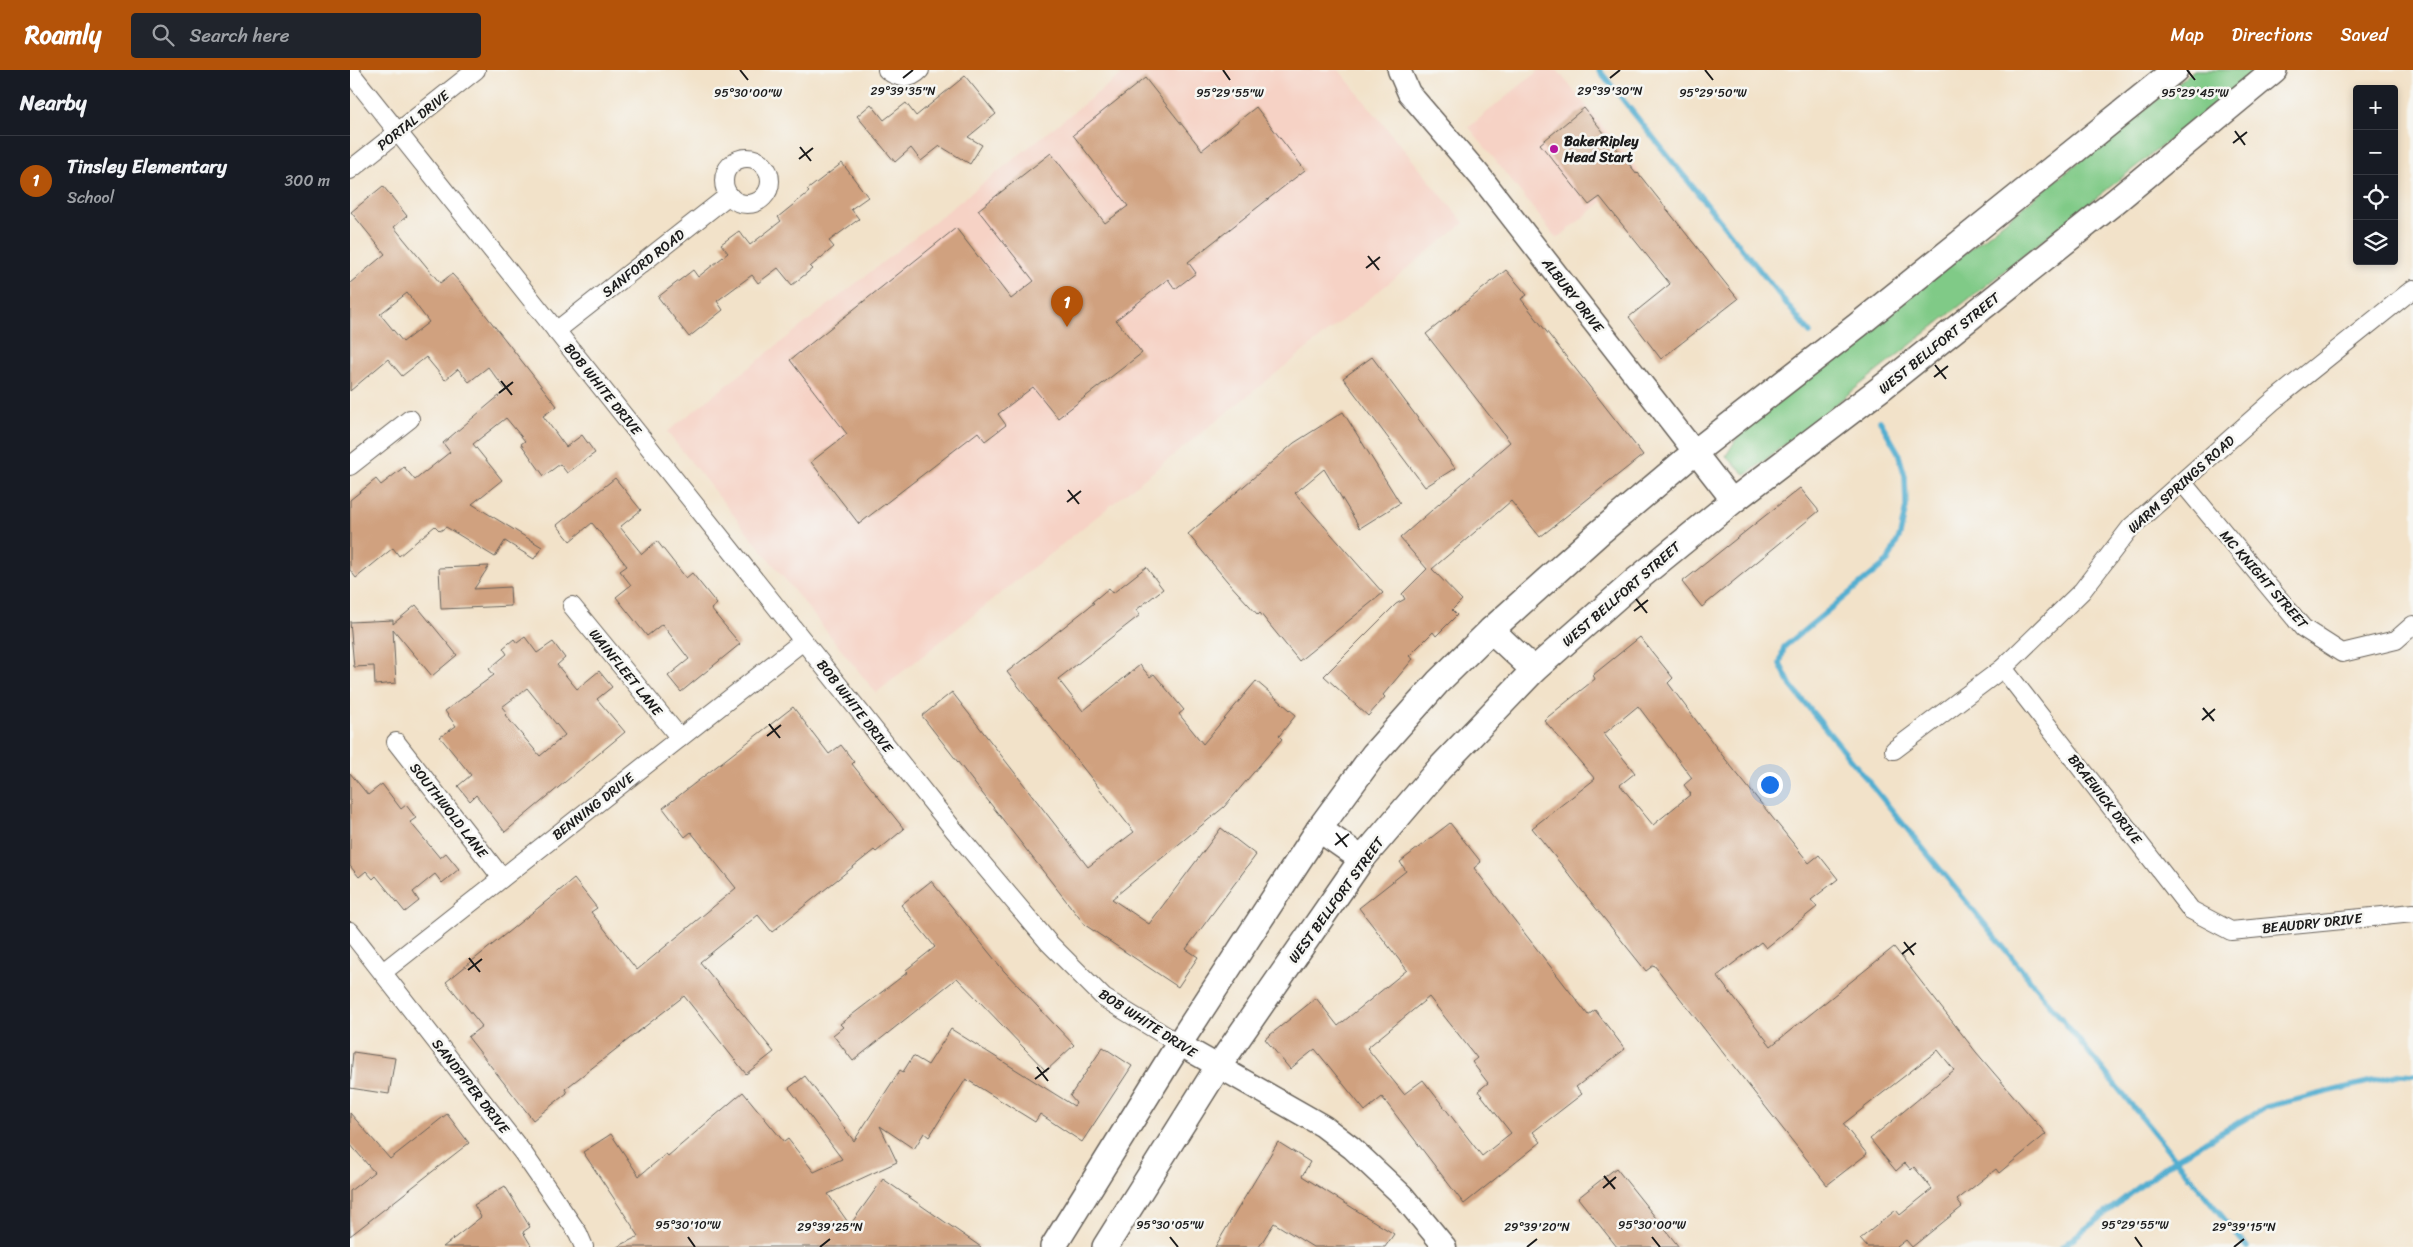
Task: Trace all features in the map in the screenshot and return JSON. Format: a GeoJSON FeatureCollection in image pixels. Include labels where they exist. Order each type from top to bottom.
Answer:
{"type":"FeatureCollection","features":[{"type":"Feature","properties":{"kind":"main road"},"geometry":{"type":"LineString","coordinates":[[1053,1247],[1179,1044],[1319,829],[1374,754],[1438,682],[1491,630],[1599,533],[1695,452],[1858,325],[2175,70]]}},
{"type":"Feature","properties":{"kind":"main road","name":"WEST BELLFORT STREET"},"geometry":{"type":"LineString","coordinates":[[1105,1247],[1218,1067],[1362,859],[1439,769],[1534,670],[1635,581],[1733,501],[1892,380],[2117,200],[2274,70]]}},
{"type":"Feature","properties":{"kind":"main road"},"geometry":{"type":"LineString","coordinates":[[1491,630],[1534,670]]}},
{"type":"Feature","properties":{"kind":"main road"},"geometry":{"type":"LineString","coordinates":[[1319,829],[1362,859]]}},
{"type":"Feature","properties":{"kind":"street","name":"PORTAL DRIVE"},"geometry":{"type":"LineString","coordinates":[[350,170],[476,70]]}},
{"type":"Feature","properties":{"kind":"street"},"geometry":{"type":"LineString","coordinates":[[887,70],[901,78],[910,77],[920,70]]}},
{"type":"Feature","properties":{"kind":"street","name":"ALBURY DRIVE"},"geometry":{"type":"LineString","coordinates":[[1386,70],[1410,93],[1480,176],[1733,501]]}},
{"type":"Feature","properties":{"kind":"street","name":"ALBURY DRIVE"},"geometry":{"type":"LineString","coordinates":[[1398,70],[1410,93]]}},
{"type":"Feature","properties":{"kind":"street","name":"BOB WHITE DRIVE"},"geometry":{"type":"LineString","coordinates":[[350,72],[954,830],[1049,943],[1104,998],[1218,1067],[1323,1126],[1352,1148],[1402,1195],[1445,1247]]}},
{"type":"Feature","properties":{"kind":"street","name":"SANFORD ROAD"},"geometry":{"type":"LineString","coordinates":[[556,331],[729,195]]}},
{"type":"Feature","properties":{"kind":"street","name":"WARM SPRINGS ROAD"},"geometry":{"type":"LineString","coordinates":[[1894,750],[2003,668],[2082,591],[2131,527],[2272,402],[2413,289]]}},
{"type":"Feature","properties":{"kind":"street"},"geometry":{"type":"LineString","coordinates":[[350,466],[410,419]]}},
{"type":"Feature","properties":{"kind":"street","name":"MC KNIGHT STREET"},"geometry":{"type":"LineString","coordinates":[[2182,482],[2303,628],[2342,653],[2396,640],[2413,625]]}},
{"type":"Feature","properties":{"kind":"street","name":"WAINFLEET LANE"},"geometry":{"type":"LineString","coordinates":[[572,606],[680,738]]}},
{"type":"Feature","properties":{"kind":"street","name":"BENNING DRIVE"},"geometry":{"type":"LineString","coordinates":[[383,972],[803,641]]}},
{"type":"Feature","properties":{"kind":"street","name":"BRAEWICK DRIVE"},"geometry":{"type":"LineString","coordinates":[[2003,668],[2191,910],[2213,921]]}},
{"type":"Feature","properties":{"kind":"street","name":"SOUTHWOLD LANE"},"geometry":{"type":"LineString","coordinates":[[396,742],[502,878]]}},
{"type":"Feature","properties":{"kind":"street","name":"BEAUDRY DRIVE"},"geometry":{"type":"LineString","coordinates":[[2213,921],[2231,931],[2413,913]]}},
{"type":"Feature","properties":{"kind":"street","name":"SANDPIPER DRIVE"},"geometry":{"type":"LineString","coordinates":[[350,931],[523,1152],[578,1233],[584,1247]]}},
{"type":"Feature","properties":{"kind":"shaded area"},"geometry":{"type":"Polygon","coordinates":[[[1127,70],[1339,70],[1464,223],[876,693],[667,432],[1127,70]]]}},
{"type":"Feature","properties":{"kind":"shaded area","name":"BakerRipley Head Start"},"geometry":{"type":"Polygon","coordinates":[[[1539,70],[1557,70],[1639,171],[1557,239],[1469,127],[1539,70]]]}},
{"type":"Feature","properties":{"kind":"green space"},"geometry":{"type":"Polygon","coordinates":[[[2194,70],[2258,70],[1746,475],[1726,456],[1740,433],[2194,70]]]}},
{"type":"Feature","properties":{"kind":"building"},"geometry":{"type":"Polygon","coordinates":[[[965,76],[996,114],[968,137],[982,145],[970,164],[940,146],[921,161],[911,148],[895,162],[857,116],[871,104],[884,120],[906,103],[916,116],[965,76]]]}},
{"type":"Feature","properties":{"kind":"building"},"geometry":{"type":"Polygon","coordinates":[[[1145,78],[1202,150],[1256,107],[1305,170],[1188,262],[1196,273],[1175,289],[1168,279],[1116,320],[1142,353],[1058,418],[1033,387],[998,414],[1006,425],[985,441],[978,432],[859,524],[811,462],[847,434],[790,360],[956,228],[1011,299],[1034,281],[978,210],[1051,153],[1105,223],[1128,206],[1073,135],[1145,78]]]}},
{"type":"Feature","properties":{"kind":"building"},"geometry":{"type":"Polygon","coordinates":[[[1584,108],[1738,299],[1661,359],[1629,317],[1670,284],[1600,197],[1589,205],[1540,144],[1584,108]]]}},
{"type":"Feature","properties":{"kind":"building"},"geometry":{"type":"Polygon","coordinates":[[[842,163],[868,197],[851,209],[859,219],[829,241],[834,247],[810,267],[812,269],[792,285],[778,268],[758,283],[752,275],[717,301],[723,310],[689,337],[658,297],[693,270],[698,277],[728,253],[721,244],[739,231],[750,245],[781,221],[778,217],[809,192],[807,190],[842,163]]]}},
{"type":"Feature","properties":{"kind":"building"},"geometry":{"type":"Polygon","coordinates":[[[383,186],[407,216],[394,227],[440,283],[452,274],[463,286],[557,406],[543,416],[566,447],[582,435],[595,453],[567,473],[560,464],[544,476],[521,444],[525,441],[506,418],[473,444],[502,480],[472,504],[542,547],[534,559],[505,541],[495,557],[446,527],[440,531],[435,526],[399,556],[393,548],[356,578],[350,570],[350,500],[376,479],[381,485],[404,467],[415,480],[450,452],[443,443],[506,390],[488,367],[469,382],[458,369],[445,380],[426,357],[402,376],[388,359],[350,391],[350,283],[385,254],[351,212],[383,186]],[[407,293],[380,314],[403,342],[429,322],[407,293]]]}},
{"type":"Feature","properties":{"kind":"building"},"geometry":{"type":"Polygon","coordinates":[[[1506,270],[1527,295],[1521,299],[1643,455],[1540,537],[1511,501],[1432,569],[1462,600],[1452,610],[1457,615],[1436,636],[1433,632],[1409,656],[1413,659],[1383,695],[1385,697],[1368,716],[1324,676],[1396,604],[1405,599],[1402,594],[1427,569],[1400,538],[1510,442],[1426,334],[1506,270]]]}},
{"type":"Feature","properties":{"kind":"building"},"geometry":{"type":"Polygon","coordinates":[[[1372,357],[1455,468],[1425,487],[1343,378],[1372,357]]]}},
{"type":"Feature","properties":{"kind":"building"},"geometry":{"type":"Polygon","coordinates":[[[1343,412],[1400,503],[1360,528],[1324,469],[1295,493],[1383,593],[1299,661],[1260,613],[1258,615],[1227,581],[1188,534],[1294,443],[1343,412]]]}},
{"type":"Feature","properties":{"kind":"building"},"geometry":{"type":"Polygon","coordinates":[[[615,478],[641,510],[620,527],[642,554],[657,541],[686,578],[692,573],[717,604],[711,609],[740,644],[681,692],[668,676],[689,659],[662,624],[647,636],[616,597],[631,585],[620,571],[627,566],[592,523],[570,541],[557,525],[615,478]]]}},
{"type":"Feature","properties":{"kind":"building"},"geometry":{"type":"Polygon","coordinates":[[[1800,488],[1819,511],[1702,607],[1682,582],[1800,488]]]}},
{"type":"Feature","properties":{"kind":"building"},"geometry":{"type":"Polygon","coordinates":[[[489,566],[474,589],[510,587],[511,606],[441,609],[439,568],[489,566]]]}},
{"type":"Feature","properties":{"kind":"building"},"geometry":{"type":"Polygon","coordinates":[[[1146,567],[1163,589],[1136,610],[1140,615],[1058,679],[1083,711],[1140,665],[1150,677],[1154,674],[1184,710],[1179,714],[1203,744],[1256,681],[1296,715],[1279,736],[1282,739],[1224,807],[1112,899],[1149,924],[1221,828],[1256,855],[1186,949],[1198,957],[1178,987],[1085,925],[922,716],[952,692],[1088,867],[1134,832],[1007,672],[1094,603],[1092,602],[1109,588],[1113,593],[1146,567]]]}},
{"type":"Feature","properties":{"kind":"building"},"geometry":{"type":"Polygon","coordinates":[[[416,605],[457,655],[432,676],[393,629],[396,683],[375,685],[374,666],[354,667],[350,622],[393,620],[393,624],[416,605]]]}},
{"type":"Feature","properties":{"kind":"building"},"geometry":{"type":"Polygon","coordinates":[[[525,637],[537,653],[553,642],[565,658],[557,665],[577,689],[599,671],[612,687],[597,699],[625,732],[505,832],[476,795],[470,801],[458,786],[471,775],[440,737],[456,726],[445,711],[494,675],[489,669],[507,654],[503,648],[514,639],[517,643],[525,637]],[[527,688],[502,707],[507,713],[505,715],[540,756],[565,735],[527,688]]]}},
{"type":"Feature","properties":{"kind":"building"},"geometry":{"type":"Polygon","coordinates":[[[1640,637],[1673,678],[1668,683],[1722,755],[1809,863],[1819,855],[1838,879],[1811,900],[1817,907],[1766,948],[1761,942],[1717,976],[1771,1046],[1894,947],[1976,1052],[2046,1134],[1999,1173],[1996,1169],[1957,1200],[1962,1207],[1912,1247],[1906,1240],[1897,1247],[1867,1247],[1860,1239],[1896,1210],[1900,1215],[1932,1189],[1914,1167],[1911,1170],[1905,1163],[1896,1171],[1870,1139],[1954,1070],[1938,1050],[1843,1124],[1867,1154],[1827,1185],[1654,965],[1646,971],[1532,828],[1595,779],[1544,720],[1595,679],[1593,675],[1640,637]],[[1638,706],[1604,734],[1635,773],[1620,785],[1653,825],[1691,794],[1684,785],[1692,778],[1638,706]]]}},
{"type":"Feature","properties":{"kind":"building"},"geometry":{"type":"Polygon","coordinates":[[[793,707],[829,754],[841,745],[854,762],[852,764],[904,829],[876,852],[874,850],[772,932],[758,915],[700,962],[774,1052],[746,1074],[684,996],[565,1089],[567,1093],[533,1120],[468,1037],[482,1026],[446,982],[574,879],[597,908],[591,912],[637,970],[736,888],[691,832],[685,837],[663,808],[793,707]]]}},
{"type":"Feature","properties":{"kind":"building"},"geometry":{"type":"Polygon","coordinates":[[[350,773],[368,795],[382,784],[401,809],[406,805],[416,818],[410,822],[440,858],[446,853],[459,869],[442,883],[435,874],[413,892],[419,901],[405,912],[376,876],[373,879],[366,871],[359,877],[350,866],[350,773]]]}},
{"type":"Feature","properties":{"kind":"building"},"geometry":{"type":"Polygon","coordinates":[[[1450,823],[1481,862],[1474,868],[1588,1015],[1595,1010],[1625,1049],[1576,1087],[1582,1094],[1533,1132],[1541,1142],[1464,1204],[1382,1097],[1365,1111],[1315,1049],[1290,1069],[1265,1039],[1316,998],[1338,1026],[1407,970],[1359,908],[1406,871],[1400,862],[1450,823]],[[1429,997],[1367,1048],[1404,1094],[1423,1080],[1482,1156],[1511,1133],[1478,1091],[1488,1083],[1472,1062],[1477,1058],[1429,997]]]}},
{"type":"Feature","properties":{"kind":"building"},"geometry":{"type":"Polygon","coordinates":[[[931,881],[1004,971],[1074,1045],[1046,1071],[957,978],[853,1061],[833,1035],[843,1027],[840,1024],[908,972],[906,970],[935,947],[901,905],[931,881]]]}},
{"type":"Feature","properties":{"kind":"building"},"geometry":{"type":"Polygon","coordinates":[[[951,1029],[1074,1106],[1076,1103],[1070,1096],[1103,1047],[1132,1066],[1082,1142],[1040,1114],[1035,1122],[966,1079],[929,1137],[924,1133],[914,1149],[880,1126],[897,1162],[828,1194],[850,1225],[883,1179],[981,1247],[617,1247],[639,1236],[583,1152],[611,1134],[639,1176],[666,1154],[668,1156],[743,1092],[784,1142],[788,1139],[814,1172],[842,1159],[789,1088],[805,1076],[854,1141],[900,1070],[903,1072],[913,1056],[928,1065],[951,1029]]]}},
{"type":"Feature","properties":{"kind":"building"},"geometry":{"type":"Polygon","coordinates":[[[353,1052],[395,1058],[389,1094],[350,1088],[353,1052]]]}},
{"type":"Feature","properties":{"kind":"building"},"geometry":{"type":"Polygon","coordinates":[[[350,1113],[390,1159],[447,1114],[469,1143],[350,1236],[350,1191],[374,1172],[350,1144],[350,1113]]]}},
{"type":"Feature","properties":{"kind":"building"},"geometry":{"type":"Polygon","coordinates":[[[1278,1142],[1310,1162],[1302,1176],[1394,1234],[1385,1247],[1313,1247],[1274,1223],[1259,1247],[1215,1247],[1278,1142]]]}},
{"type":"Feature","properties":{"kind":"building"},"geometry":{"type":"Polygon","coordinates":[[[1616,1168],[1679,1247],[1617,1247],[1578,1198],[1616,1168]]]}},
{"type":"Feature","properties":{"kind":"building"},"geometry":{"type":"Polygon","coordinates":[[[505,1186],[530,1227],[523,1232],[532,1247],[443,1247],[481,1217],[474,1205],[505,1186]]]}},
{"type":"Feature","properties":{"kind":"waterway"},"geometry":{"type":"LineString","coordinates":[[1599,70],[1810,333]]}},
{"type":"Feature","properties":{"kind":"waterway"},"geometry":{"type":"LineString","coordinates":[[1880,421],[1898,452],[1905,476],[1906,507],[1900,535],[1888,561],[1784,647],[1780,664],[1791,686],[2247,1247]]}},
{"type":"Feature","properties":{"kind":"waterway"},"geometry":{"type":"LineString","coordinates":[[2062,1247],[2175,1159],[2266,1107],[2401,1074],[2413,1075]]}},
{"type":"Feature","properties":{"kind":"place","name":"BakerRipley Head Start"},"geometry":{"type":"Point","coordinates":[1554,149]}},
{"type":"Feature","properties":{"kind":"place","name":"Tinsley Elementary"},"geometry":{"type":"Point","coordinates":[1067,327]}}]}
